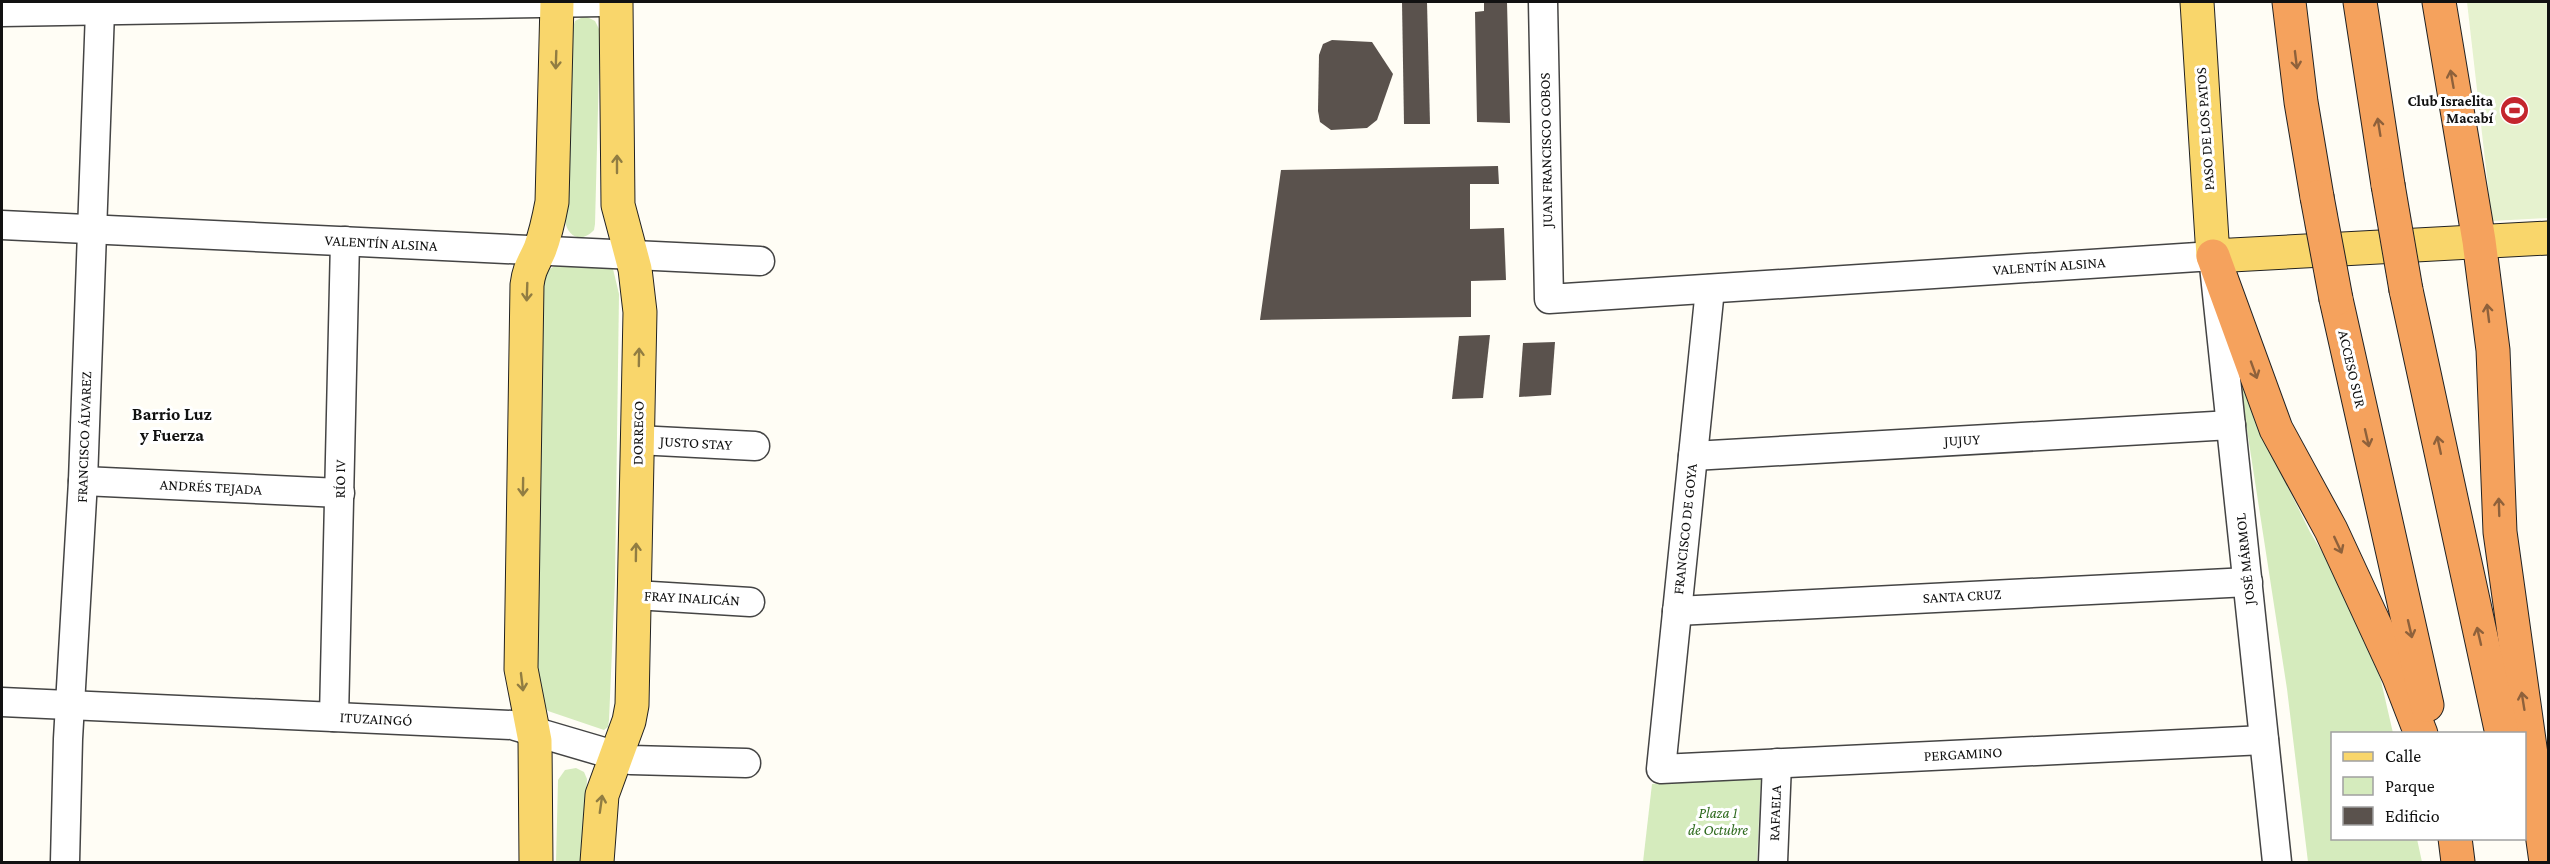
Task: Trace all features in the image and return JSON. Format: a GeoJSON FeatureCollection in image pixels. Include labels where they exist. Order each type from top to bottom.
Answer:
{"type":"FeatureCollection","features":[{"type":"Feature","properties":{"kind":"highway","name":"ACCESO SUR"},"geometry":{"type":"LineString","coordinates":[[2289,2],[2301,102],[2336,299],[2433,732]]}},
{"type":"Feature","properties":{"kind":"highway"},"geometry":{"type":"LineString","coordinates":[[2360,2],[2406,290],[2502,732]]}},
{"type":"Feature","properties":{"kind":"highway"},"geometry":{"type":"LineString","coordinates":[[2439,2],[2479,241],[2493,350],[2500,532],[2546,862]]}},
{"type":"Feature","properties":{"kind":"highway"},"geometry":{"type":"LineString","coordinates":[[2213,256],[2276,429],[2331,530],[2399,677],[2420,732]]}},
{"type":"Feature","properties":{"kind":"highway"},"geometry":{"type":"LineString","coordinates":[[2526,839],[2532,862]]}},
{"type":"Feature","properties":{"kind":"highway"},"geometry":{"type":"LineString","coordinates":[[2455,840],[2458,862]]}},
{"type":"Feature","properties":{"kind":"main road"},"geometry":{"type":"LineString","coordinates":[[536,862],[534,730],[523,691],[521,669],[526,285],[530,265],[539,252],[552,202],[557,2]]}},
{"type":"Feature","properties":{"kind":"main road","name":"DORREGO"},"geometry":{"type":"LineString","coordinates":[[597,862],[602,795],[629,721],[632,705],[635,595],[640,312],[618,205],[616,2]]}},
{"type":"Feature","properties":{"kind":"main road","name":"PASO DE LOS PATOS"},"geometry":{"type":"LineString","coordinates":[[2197,2],[2213,256]]}},
{"type":"Feature","properties":{"kind":"main road","name":"VALENTÍN ALSINA"},"geometry":{"type":"LineString","coordinates":[[2213,256],[2548,238]]}},
{"type":"Feature","properties":{"kind":"street"},"geometry":{"type":"LineString","coordinates":[[2,12],[61,7],[100,11],[220,5],[603,2]]}},
{"type":"Feature","properties":{"kind":"street","name":"JUAN FRANCISCO COBOS"},"geometry":{"type":"LineString","coordinates":[[1543,2],[1550,299]]}},
{"type":"Feature","properties":{"kind":"street","name":"FRANCISCO ÁLVAREZ"},"geometry":{"type":"LineString","coordinates":[[65,862],[68,739],[83,481],[100,11]]}},
{"type":"Feature","properties":{"kind":"street","name":"VALENTÍN ALSINA"},"geometry":{"type":"LineString","coordinates":[[2,225],[760,261]]}},
{"type":"Feature","properties":{"kind":"street","name":"RÍO IV"},"geometry":{"type":"LineString","coordinates":[[334,717],[345,241]]}},
{"type":"Feature","properties":{"kind":"street","name":"VALENTÍN ALSINA"},"geometry":{"type":"LineString","coordinates":[[1550,299],[2213,256]]}},
{"type":"Feature","properties":{"kind":"street","name":"JOSÉ MÁRMOL"},"geometry":{"type":"LineString","coordinates":[[2213,256],[2277,862]]}},
{"type":"Feature","properties":{"kind":"street","name":"FRANCISCO DE GOYA"},"geometry":{"type":"LineString","coordinates":[[1661,769],[1710,289]]}},
{"type":"Feature","properties":{"kind":"street","name":"JUJUY"},"geometry":{"type":"LineString","coordinates":[[1693,456],[2231,425]]}},
{"type":"Feature","properties":{"kind":"street","name":"JUSTO STAY"},"geometry":{"type":"LineString","coordinates":[[638,441],[754,446]]}},
{"type":"Feature","properties":{"kind":"street","name":"ANDRÉS TEJADA"},"geometry":{"type":"LineString","coordinates":[[83,481],[340,493]]}},
{"type":"Feature","properties":{"kind":"street","name":"SANTA CRUZ"},"geometry":{"type":"LineString","coordinates":[[1677,611],[2248,582]]}},
{"type":"Feature","properties":{"kind":"street","name":"FRAY INALICÁN"},"geometry":{"type":"LineString","coordinates":[[635,595],[750,602]]}},
{"type":"Feature","properties":{"kind":"street","name":"ITUZAINGÓ"},"geometry":{"type":"LineString","coordinates":[[2,702],[512,725],[615,756],[640,761],[746,764]]}},
{"type":"Feature","properties":{"kind":"street","name":"PERGAMINO"},"geometry":{"type":"LineString","coordinates":[[1661,769],[2264,740]]}},
{"type":"Feature","properties":{"kind":"street","name":"RAFAELA"},"geometry":{"type":"LineString","coordinates":[[1773,862],[1777,763]]}},
{"type":"Feature","properties":{"kind":"green space","name":"Club Israelita Macabí"},"geometry":{"type":"Polygon","coordinates":[[[2467,2],[2548,2],[2548,218],[2492,221],[2467,2]]]}},
{"type":"Feature","properties":{"kind":"green space"},"geometry":{"type":"Polygon","coordinates":[[[585,16],[595,21],[600,31],[595,224],[594,230],[589,234],[576,237],[569,231],[565,221],[572,31],[575,21],[585,16]]]}},
{"type":"Feature","properties":{"kind":"green space"},"geometry":{"type":"Polygon","coordinates":[[[556,265],[613,269],[619,294],[615,580],[609,720],[608,727],[604,730],[548,711],[536,693],[539,309],[544,273],[556,265]]]}},
{"type":"Feature","properties":{"kind":"green space"},"geometry":{"type":"Polygon","coordinates":[[[2237,365],[2272,455],[2310,532],[2357,610],[2381,681],[2393,732],[2331,732],[2331,840],[2417,840],[2422,862],[2308,862],[2287,689],[2237,365]]]}},
{"type":"Feature","properties":{"kind":"green space"},"geometry":{"type":"Polygon","coordinates":[[[576,768],[584,772],[587,779],[583,862],[556,862],[558,780],[565,770],[576,768]]]}},
{"type":"Feature","properties":{"kind":"green space","name":"Plaza 1 de Octubre"},"geometry":{"type":"Polygon","coordinates":[[[1761,778],[1757,862],[1643,862],[1652,784],[1761,778]]]}},
{"type":"Feature","properties":{"kind":"building"},"geometry":{"type":"Polygon","coordinates":[[[1402,2],[1427,2],[1430,124],[1404,124],[1402,2]]]}},
{"type":"Feature","properties":{"kind":"building"},"geometry":{"type":"Polygon","coordinates":[[[1484,2],[1507,2],[1510,123],[1477,122],[1475,12],[1484,11],[1484,2]]]}},
{"type":"Feature","properties":{"kind":"building"},"geometry":{"type":"Polygon","coordinates":[[[1332,40],[1372,42],[1393,74],[1377,120],[1367,128],[1331,130],[1320,122],[1318,111],[1319,55],[1323,44],[1332,40]]]}},
{"type":"Feature","properties":{"kind":"building"},"geometry":{"type":"Polygon","coordinates":[[[1498,166],[1499,184],[1470,184],[1470,229],[1504,228],[1506,280],[1471,281],[1471,317],[1260,320],[1281,170],[1498,166]]]}},
{"type":"Feature","properties":{"kind":"building"},"geometry":{"type":"Polygon","coordinates":[[[1490,335],[1483,398],[1452,399],[1459,336],[1490,335]]]}},
{"type":"Feature","properties":{"kind":"building"},"geometry":{"type":"Polygon","coordinates":[[[1555,342],[1551,395],[1519,397],[1523,343],[1555,342]]]}},
{"type":"Feature","properties":{"kind":"place","name":"Club Israelita Macabí"},"geometry":{"type":"Point","coordinates":[2514,110]}},
{"type":"Feature","properties":{"kind":"district","name":"Barrio Luz y Fuerza"},"geometry":{"type":"Point","coordinates":[172,424]}}]}
